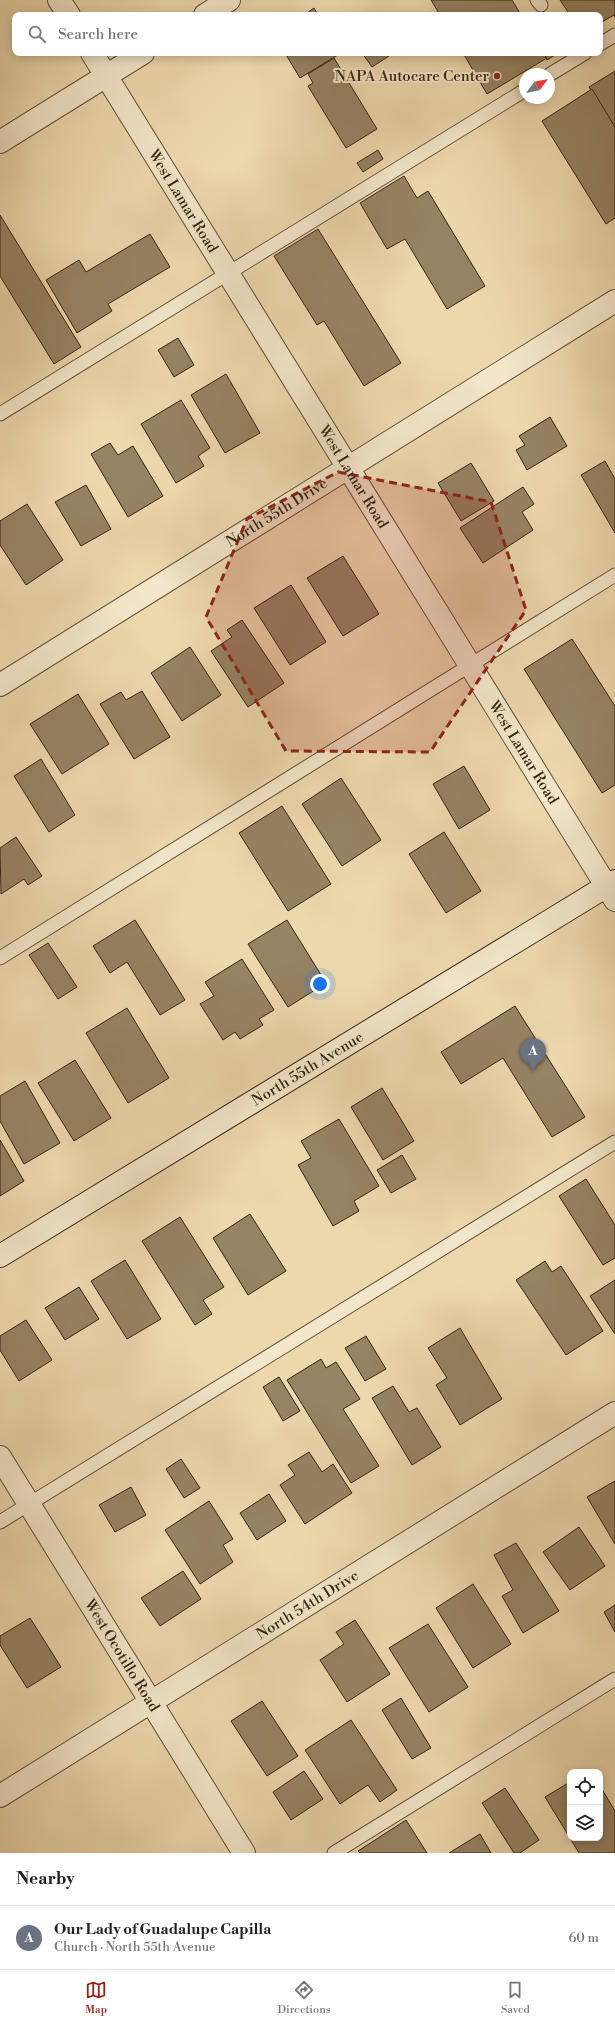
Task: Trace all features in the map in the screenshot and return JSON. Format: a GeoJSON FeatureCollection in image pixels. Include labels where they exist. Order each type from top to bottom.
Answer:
{"type":"FeatureCollection","features":[{"type":"Feature","properties":{"kind":"street"},"geometry":{"type":"LineString","coordinates":[[59,0],[67,12]]}},
{"type":"Feature","properties":{"kind":"street"},"geometry":{"type":"LineString","coordinates":[[210,12],[229,0]]}},
{"type":"Feature","properties":{"kind":"street","name":"West Lamar Road"},"geometry":{"type":"LineString","coordinates":[[94,56],[229,273],[347,468],[612,889]]}},
{"type":"Feature","properties":{"kind":"street"},"geometry":{"type":"LineString","coordinates":[[0,142],[138,56]]}},
{"type":"Feature","properties":{"kind":"street","name":"North 55th Drive"},"geometry":{"type":"LineString","coordinates":[[0,685],[615,301]]}},
{"type":"Feature","properties":{"kind":"street","name":"North 55th Avenue"},"geometry":{"type":"LineString","coordinates":[[0,1256],[612,889]]}},
{"type":"Feature","properties":{"kind":"street","name":"North 54th Drive"},"geometry":{"type":"LineString","coordinates":[[0,1796],[615,1413]]}},
{"type":"Feature","properties":{"kind":"street","name":"West Ocotillo Road"},"geometry":{"type":"LineString","coordinates":[[0,1457],[150,1703],[244,1853]]}},
{"type":"Feature","properties":{"kind":"lane"},"geometry":{"type":"LineString","coordinates":[[603,42],[615,35]]}},
{"type":"Feature","properties":{"kind":"lane"},"geometry":{"type":"LineString","coordinates":[[555,71],[580,56]]}},
{"type":"Feature","properties":{"kind":"lane"},"geometry":{"type":"LineString","coordinates":[[0,414],[519,94]]}},
{"type":"Feature","properties":{"kind":"lane"},"geometry":{"type":"LineString","coordinates":[[0,958],[615,575]]}},
{"type":"Feature","properties":{"kind":"lane"},"geometry":{"type":"LineString","coordinates":[[0,1522],[615,1142]]}},
{"type":"Feature","properties":{"kind":"lane"},"geometry":{"type":"LineString","coordinates":[[334,1853],[615,1679]]}},
{"type":"Feature","properties":{"kind":"highlighted area"},"geometry":{"type":"Polygon","coordinates":[[[338,472],[491,502],[526,610],[430,752],[286,751],[206,617],[247,519],[338,472]]]}},
{"type":"Feature","properties":{"kind":"building"},"geometry":{"type":"Polygon","coordinates":[[[431,0],[512,0],[519,12],[438,12],[431,0]]]}},
{"type":"Feature","properties":{"kind":"building"},"geometry":{"type":"Polygon","coordinates":[[[560,0],[615,0],[615,17],[614,15],[603,21],[603,12],[568,12],[560,0]]]}},
{"type":"Feature","properties":{"kind":"building"},"geometry":{"type":"Polygon","coordinates":[[[314,8],[316,12],[308,12],[314,8]]]}},
{"type":"Feature","properties":{"kind":"building"},"geometry":{"type":"Polygon","coordinates":[[[287,56],[336,56],[300,78],[287,56]]]}},
{"type":"Feature","properties":{"kind":"building"},"geometry":{"type":"Polygon","coordinates":[[[364,56],[389,56],[372,67],[364,56]]]}},
{"type":"Feature","properties":{"kind":"building","name":"NAPA Autocare Center"},"geometry":{"type":"Polygon","coordinates":[[[465,56],[546,56],[547,58],[530,68],[519,68],[519,75],[487,94],[465,56]]]}},
{"type":"Feature","properties":{"kind":"building"},"geometry":{"type":"Polygon","coordinates":[[[545,56],[553,56],[547,60],[545,56]]]}},
{"type":"Feature","properties":{"kind":"building"},"geometry":{"type":"Polygon","coordinates":[[[334,58],[377,129],[346,148],[308,86],[313,83],[308,74],[334,58]]]}},
{"type":"Feature","properties":{"kind":"building"},"geometry":{"type":"Polygon","coordinates":[[[615,71],[615,127],[589,87],[615,71]]]}},
{"type":"Feature","properties":{"kind":"building"},"geometry":{"type":"Polygon","coordinates":[[[592,89],[615,127],[615,218],[606,224],[542,121],[592,89]]]}},
{"type":"Feature","properties":{"kind":"building"},"geometry":{"type":"Polygon","coordinates":[[[378,150],[383,159],[363,172],[357,163],[378,150]]]}},
{"type":"Feature","properties":{"kind":"building"},"geometry":{"type":"Polygon","coordinates":[[[404,176],[417,198],[428,191],[485,286],[447,309],[405,239],[387,249],[360,203],[404,176]]]}},
{"type":"Feature","properties":{"kind":"building"},"geometry":{"type":"Polygon","coordinates":[[[0,215],[81,347],[54,364],[0,276],[0,215]]]}},
{"type":"Feature","properties":{"kind":"building"},"geometry":{"type":"Polygon","coordinates":[[[318,229],[401,363],[364,386],[324,321],[317,325],[274,256],[318,229]]]}},
{"type":"Feature","properties":{"kind":"building"},"geometry":{"type":"Polygon","coordinates":[[[150,234],[170,267],[108,304],[112,311],[77,333],[46,280],[79,260],[86,272],[150,234]]]}},
{"type":"Feature","properties":{"kind":"building"},"geometry":{"type":"Polygon","coordinates":[[[178,338],[194,365],[174,377],[158,350],[178,338]]]}},
{"type":"Feature","properties":{"kind":"building"},"geometry":{"type":"Polygon","coordinates":[[[226,374],[260,433],[225,453],[191,395],[226,374]]]}},
{"type":"Feature","properties":{"kind":"building"},"geometry":{"type":"Polygon","coordinates":[[[181,400],[210,448],[198,456],[204,466],[176,483],[141,424],[181,400]]]}},
{"type":"Feature","properties":{"kind":"building"},"geometry":{"type":"Polygon","coordinates":[[[550,417],[567,446],[527,470],[516,450],[525,445],[519,436],[550,417]]]}},
{"type":"Feature","properties":{"kind":"building"},"geometry":{"type":"Polygon","coordinates":[[[110,443],[118,455],[133,446],[163,496],[128,517],[91,454],[110,443]]]}},
{"type":"Feature","properties":{"kind":"building"},"geometry":{"type":"Polygon","coordinates":[[[605,461],[615,479],[615,533],[581,475],[605,461]]]}},
{"type":"Feature","properties":{"kind":"building"},"geometry":{"type":"Polygon","coordinates":[[[471,463],[494,501],[461,521],[438,483],[471,463]]]}},
{"type":"Feature","properties":{"kind":"building"},"geometry":{"type":"Polygon","coordinates":[[[86,485],[111,529],[81,546],[55,502],[86,485]]]}},
{"type":"Feature","properties":{"kind":"building"},"geometry":{"type":"Polygon","coordinates":[[[523,487],[534,504],[522,512],[533,530],[483,563],[460,528],[523,487]]]}},
{"type":"Feature","properties":{"kind":"building"},"geometry":{"type":"Polygon","coordinates":[[[27,504],[63,560],[26,585],[0,545],[0,521],[27,504]]]}},
{"type":"Feature","properties":{"kind":"building"},"geometry":{"type":"Polygon","coordinates":[[[343,556],[379,614],[343,636],[307,578],[343,556]]]}},
{"type":"Feature","properties":{"kind":"building"},"geometry":{"type":"Polygon","coordinates":[[[291,585],[326,642],[290,665],[254,608],[291,585]]]}},
{"type":"Feature","properties":{"kind":"building"},"geometry":{"type":"Polygon","coordinates":[[[242,620],[284,683],[248,707],[211,651],[232,637],[227,630],[242,620]]]}},
{"type":"Feature","properties":{"kind":"building"},"geometry":{"type":"Polygon","coordinates":[[[572,639],[615,706],[615,785],[602,793],[524,669],[572,639]]]}},
{"type":"Feature","properties":{"kind":"building"},"geometry":{"type":"Polygon","coordinates":[[[190,647],[221,695],[182,721],[151,673],[190,647]]]}},
{"type":"Feature","properties":{"kind":"building"},"geometry":{"type":"Polygon","coordinates":[[[142,691],[170,737],[134,759],[100,704],[121,692],[126,700],[142,691]]]}},
{"type":"Feature","properties":{"kind":"building"},"geometry":{"type":"Polygon","coordinates":[[[78,694],[109,744],[62,774],[30,724],[78,694]]]}},
{"type":"Feature","properties":{"kind":"building"},"geometry":{"type":"Polygon","coordinates":[[[41,759],[75,815],[49,832],[14,776],[41,759]]]}},
{"type":"Feature","properties":{"kind":"building"},"geometry":{"type":"Polygon","coordinates":[[[464,766],[490,810],[459,829],[433,784],[464,766]]]}},
{"type":"Feature","properties":{"kind":"building"},"geometry":{"type":"Polygon","coordinates":[[[341,778],[381,840],[342,866],[302,804],[341,778]]]}},
{"type":"Feature","properties":{"kind":"building"},"geometry":{"type":"Polygon","coordinates":[[[282,806],[331,884],[288,911],[239,833],[282,806]]]}},
{"type":"Feature","properties":{"kind":"building"},"geometry":{"type":"Polygon","coordinates":[[[444,832],[481,891],[446,913],[409,854],[444,832]]]}},
{"type":"Feature","properties":{"kind":"building"},"geometry":{"type":"Polygon","coordinates":[[[16,837],[42,876],[28,885],[24,879],[1,894],[0,848],[16,837]]]}},
{"type":"Feature","properties":{"kind":"building"},"geometry":{"type":"Polygon","coordinates":[[[135,920],[185,1000],[160,1015],[127,962],[110,973],[93,946],[135,920]]]}},
{"type":"Feature","properties":{"kind":"building"},"geometry":{"type":"Polygon","coordinates":[[[287,920],[326,983],[288,1007],[248,944],[287,920]]]}},
{"type":"Feature","properties":{"kind":"building"},"geometry":{"type":"Polygon","coordinates":[[[48,943],[77,987],[58,999],[29,955],[48,943]]]}},
{"type":"Feature","properties":{"kind":"building"},"geometry":{"type":"Polygon","coordinates":[[[242,959],[274,1010],[259,1019],[263,1025],[240,1039],[235,1032],[223,1040],[200,1004],[214,996],[205,982],[242,959]]]}},
{"type":"Feature","properties":{"kind":"building"},"geometry":{"type":"Polygon","coordinates":[[[515,1006],[585,1117],[552,1137],[503,1058],[461,1084],[441,1052],[515,1006]]]}},
{"type":"Feature","properties":{"kind":"building"},"geometry":{"type":"Polygon","coordinates":[[[127,1008],[169,1078],[128,1103],[86,1033],[127,1008]]]}},
{"type":"Feature","properties":{"kind":"building"},"geometry":{"type":"Polygon","coordinates":[[[75,1060],[111,1118],[74,1141],[38,1083],[75,1060]]]}},
{"type":"Feature","properties":{"kind":"building"},"geometry":{"type":"Polygon","coordinates":[[[25,1081],[60,1143],[24,1164],[0,1121],[0,1096],[25,1081]]]}},
{"type":"Feature","properties":{"kind":"building"},"geometry":{"type":"Polygon","coordinates":[[[382,1088],[414,1141],[383,1160],[351,1107],[382,1088]]]}},
{"type":"Feature","properties":{"kind":"building"},"geometry":{"type":"Polygon","coordinates":[[[339,1119],[379,1186],[354,1201],[359,1211],[333,1226],[298,1165],[311,1158],[301,1141],[339,1119]]]}},
{"type":"Feature","properties":{"kind":"building"},"geometry":{"type":"Polygon","coordinates":[[[0,1140],[24,1181],[0,1196],[0,1140]]]}},
{"type":"Feature","properties":{"kind":"building"},"geometry":{"type":"Polygon","coordinates":[[[402,1155],[416,1179],[391,1193],[377,1170],[402,1155]]]}},
{"type":"Feature","properties":{"kind":"building"},"geometry":{"type":"Polygon","coordinates":[[[586,1179],[615,1225],[615,1258],[603,1265],[559,1196],[586,1179]]]}},
{"type":"Feature","properties":{"kind":"building"},"geometry":{"type":"Polygon","coordinates":[[[250,1214],[286,1271],[248,1295],[213,1238],[250,1214]]]}},
{"type":"Feature","properties":{"kind":"building"},"geometry":{"type":"Polygon","coordinates":[[[180,1217],[224,1287],[203,1300],[212,1314],[195,1325],[142,1241],[180,1217]]]}},
{"type":"Feature","properties":{"kind":"building"},"geometry":{"type":"Polygon","coordinates":[[[125,1260],[161,1319],[127,1339],[91,1281],[125,1260]]]}},
{"type":"Feature","properties":{"kind":"building"},"geometry":{"type":"Polygon","coordinates":[[[545,1261],[552,1272],[561,1266],[603,1331],[566,1355],[516,1280],[545,1261]]]}},
{"type":"Feature","properties":{"kind":"building"},"geometry":{"type":"Polygon","coordinates":[[[615,1280],[615,1334],[590,1296],[615,1280]]]}},
{"type":"Feature","properties":{"kind":"building"},"geometry":{"type":"Polygon","coordinates":[[[79,1287],[99,1319],[65,1340],[45,1308],[79,1287]]]}},
{"type":"Feature","properties":{"kind":"building"},"geometry":{"type":"Polygon","coordinates":[[[26,1320],[52,1360],[19,1381],[0,1350],[0,1336],[26,1320]]]}},
{"type":"Feature","properties":{"kind":"building"},"geometry":{"type":"Polygon","coordinates":[[[460,1328],[502,1399],[460,1425],[436,1385],[447,1378],[428,1348],[460,1328]]]}},
{"type":"Feature","properties":{"kind":"building"},"geometry":{"type":"Polygon","coordinates":[[[366,1336],[386,1369],[365,1381],[345,1348],[366,1336]]]}},
{"type":"Feature","properties":{"kind":"building"},"geometry":{"type":"Polygon","coordinates":[[[321,1359],[326,1368],[336,1362],[360,1399],[343,1409],[379,1466],[351,1483],[287,1380],[321,1359]]]}},
{"type":"Feature","properties":{"kind":"building"},"geometry":{"type":"Polygon","coordinates":[[[279,1377],[300,1411],[283,1421],[263,1387],[279,1377]]]}},
{"type":"Feature","properties":{"kind":"building"},"geometry":{"type":"Polygon","coordinates":[[[393,1386],[409,1412],[417,1408],[441,1447],[412,1465],[372,1398],[393,1386]]]}},
{"type":"Feature","properties":{"kind":"building"},"geometry":{"type":"Polygon","coordinates":[[[309,1452],[322,1472],[333,1464],[352,1493],[305,1524],[280,1485],[295,1475],[288,1465],[309,1452]]]}},
{"type":"Feature","properties":{"kind":"building"},"geometry":{"type":"Polygon","coordinates":[[[181,1459],[200,1488],[184,1498],[166,1469],[181,1459]]]}},
{"type":"Feature","properties":{"kind":"building"},"geometry":{"type":"Polygon","coordinates":[[[615,1481],[615,1544],[587,1497],[615,1481]]]}},
{"type":"Feature","properties":{"kind":"building"},"geometry":{"type":"Polygon","coordinates":[[[131,1487],[146,1515],[115,1532],[99,1505],[131,1487]]]}},
{"type":"Feature","properties":{"kind":"building"},"geometry":{"type":"Polygon","coordinates":[[[269,1494],[286,1521],[257,1540],[240,1513],[269,1494]]]}},
{"type":"Feature","properties":{"kind":"building"},"geometry":{"type":"Polygon","coordinates":[[[209,1501],[233,1539],[223,1545],[233,1562],[200,1584],[165,1530],[209,1501]]]}},
{"type":"Feature","properties":{"kind":"building"},"geometry":{"type":"Polygon","coordinates":[[[579,1527],[605,1566],[570,1590],[543,1552],[579,1527]]]}},
{"type":"Feature","properties":{"kind":"building"},"geometry":{"type":"Polygon","coordinates":[[[516,1543],[559,1611],[523,1633],[502,1596],[513,1590],[494,1555],[516,1543]]]}},
{"type":"Feature","properties":{"kind":"building"},"geometry":{"type":"Polygon","coordinates":[[[183,1571],[201,1599],[160,1626],[141,1598],[183,1571]]]}},
{"type":"Feature","properties":{"kind":"building"},"geometry":{"type":"Polygon","coordinates":[[[473,1584],[511,1644],[473,1668],[436,1608],[473,1584]]]}},
{"type":"Feature","properties":{"kind":"building"},"geometry":{"type":"Polygon","coordinates":[[[615,1605],[615,1632],[604,1612],[615,1605]]]}},
{"type":"Feature","properties":{"kind":"building"},"geometry":{"type":"Polygon","coordinates":[[[30,1618],[61,1667],[27,1688],[0,1645],[0,1636],[30,1618]]]}},
{"type":"Feature","properties":{"kind":"building"},"geometry":{"type":"Polygon","coordinates":[[[355,1620],[390,1674],[347,1702],[320,1660],[344,1644],[336,1632],[355,1620]]]}},
{"type":"Feature","properties":{"kind":"building"},"geometry":{"type":"Polygon","coordinates":[[[428,1624],[468,1687],[429,1712],[389,1648],[428,1624]]]}},
{"type":"Feature","properties":{"kind":"building"},"geometry":{"type":"Polygon","coordinates":[[[401,1698],[431,1748],[412,1759],[382,1710],[401,1698]]]}},
{"type":"Feature","properties":{"kind":"building"},"geometry":{"type":"Polygon","coordinates":[[[262,1701],[298,1756],[267,1776],[231,1721],[262,1701]]]}},
{"type":"Feature","properties":{"kind":"building"},"geometry":{"type":"Polygon","coordinates":[[[351,1720],[397,1790],[380,1802],[368,1785],[340,1804],[305,1750],[351,1720]]]}},
{"type":"Feature","properties":{"kind":"building"},"geometry":{"type":"Polygon","coordinates":[[[304,1771],[323,1799],[291,1820],[273,1792],[304,1771]]]}},
{"type":"Feature","properties":{"kind":"building"},"geometry":{"type":"Polygon","coordinates":[[[567,1784],[567,1833],[545,1797],[567,1784]]]}},
{"type":"Feature","properties":{"kind":"building"},"geometry":{"type":"Polygon","coordinates":[[[505,1788],[539,1840],[520,1853],[514,1853],[482,1803],[505,1788]]]}},
{"type":"Feature","properties":{"kind":"building"},"geometry":{"type":"Polygon","coordinates":[[[603,1791],[615,1811],[615,1853],[579,1853],[572,1841],[603,1841],[603,1791]]]}},
{"type":"Feature","properties":{"kind":"building"},"geometry":{"type":"Polygon","coordinates":[[[406,1820],[427,1853],[360,1853],[358,1851],[406,1820]]]}},
{"type":"Feature","properties":{"kind":"building"},"geometry":{"type":"Polygon","coordinates":[[[480,1834],[491,1853],[449,1853],[480,1834]]]}},
{"type":"Feature","properties":{"kind":"place","name":"NAPA Autocare Center"},"geometry":{"type":"Point","coordinates":[497,76]}},
{"type":"Feature","properties":{"kind":"place","name":"Our Lady of Guadalupe Capilla"},"geometry":{"type":"Point","coordinates":[533,1071]}}]}
